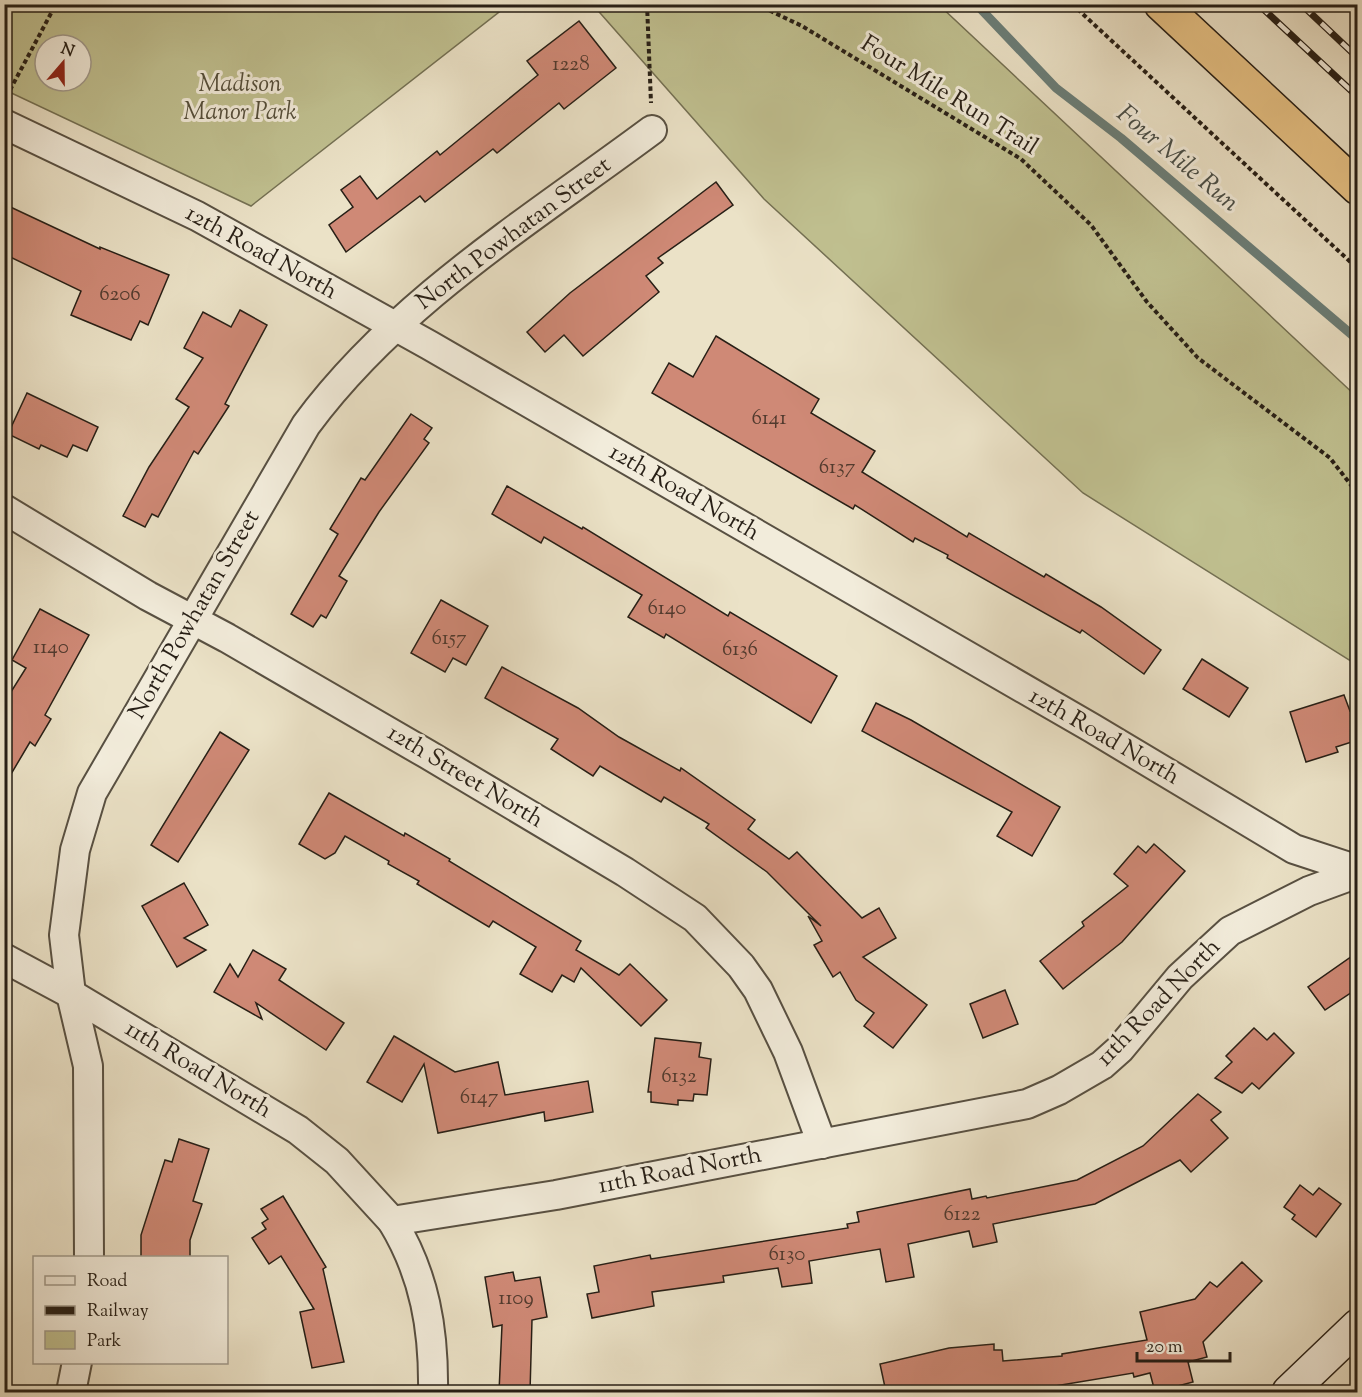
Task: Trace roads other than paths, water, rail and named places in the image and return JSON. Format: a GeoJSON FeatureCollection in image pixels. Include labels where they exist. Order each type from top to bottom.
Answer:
{"type":"FeatureCollection","features":[{"type":"Feature","properties":{"kind":"highway"},"geometry":{"type":"LineString","coordinates":[[1161,4],[1358,188]]}},
{"type":"Feature","properties":{"kind":"street","name":"12th Road North"},"geometry":{"type":"LineString","coordinates":[[4,124],[197,216],[395,326],[1092,728],[1294,849],[1358,872]]}},
{"type":"Feature","properties":{"kind":"street","name":"North Powhatan Street"},"geometry":{"type":"LineString","coordinates":[[89,1256],[88,1066],[70,994],[64,934],[75,850],[87,806],[108,762],[306,425],[337,384],[395,326],[445,285],[651,130]]}},
{"type":"Feature","properties":{"kind":"street","name":"12th Street North"},"geometry":{"type":"LineString","coordinates":[[4,509],[437,760],[625,872],[695,918],[741,966],[758,990],[788,1052],[822,1144]]}},
{"type":"Feature","properties":{"kind":"street","name":"11th Road North"},"geometry":{"type":"LineString","coordinates":[[4,958],[70,994],[303,1133],[337,1161],[392,1221],[556,1195],[1027,1104],[1059,1090],[1102,1065],[1120,1049],[1180,977],[1230,931],[1309,891],[1358,872]]}},
{"type":"Feature","properties":{"kind":"street"},"geometry":{"type":"LineString","coordinates":[[392,1221],[409,1248],[424,1295],[431,1343],[433,1392]]}},
{"type":"Feature","properties":{"kind":"street"},"geometry":{"type":"LineString","coordinates":[[1289,1392],[1358,1326]]}},
{"type":"Feature","properties":{"kind":"street"},"geometry":{"type":"LineString","coordinates":[[70,1392],[76,1364]]}},
{"type":"Feature","properties":{"kind":"waterway","name":"Four Mile Run"},"geometry":{"type":"LineString","coordinates":[[976,4],[1056,88],[1121,138],[1358,340]]}},
{"type":"Feature","properties":{"kind":"railway"},"geometry":{"type":"LineString","coordinates":[[1258,4],[1358,97]]}},
{"type":"Feature","properties":{"kind":"railway"},"geometry":{"type":"LineString","coordinates":[[1301,4],[1358,58]]}},
{"type":"Feature","properties":{"kind":"park label","name":"Madison Manor Park"},"geometry":{"type":"Point","coordinates":[240,99]}}]}
